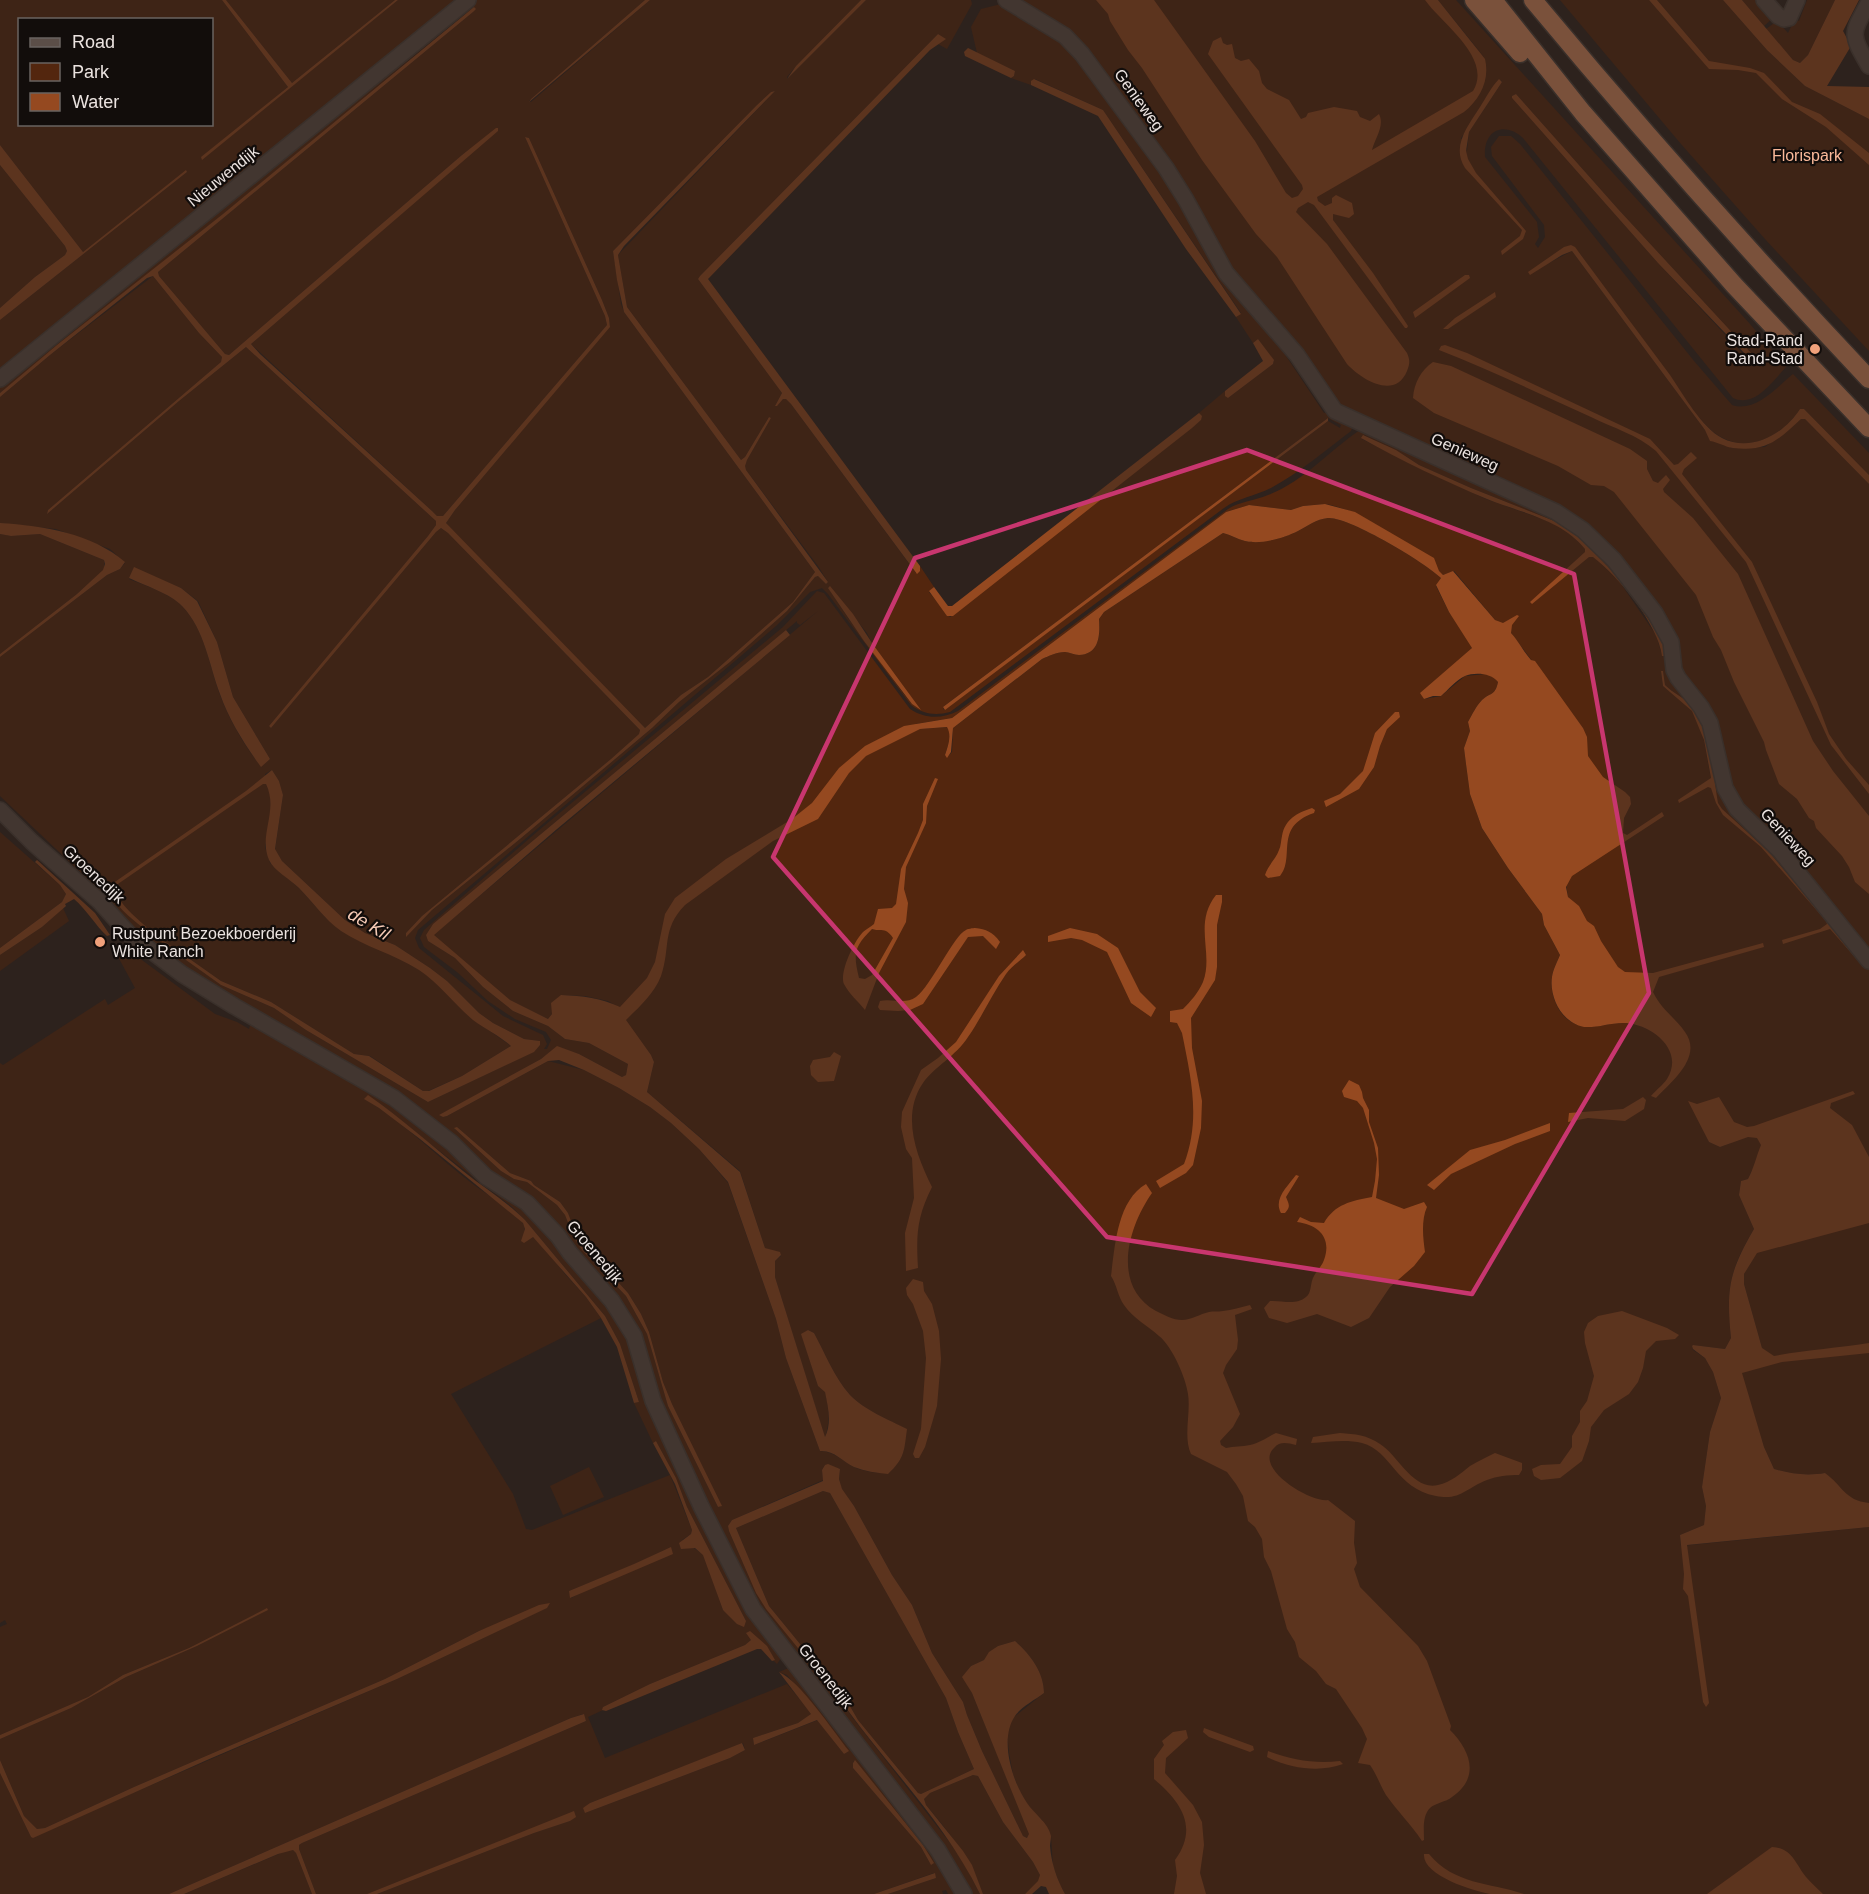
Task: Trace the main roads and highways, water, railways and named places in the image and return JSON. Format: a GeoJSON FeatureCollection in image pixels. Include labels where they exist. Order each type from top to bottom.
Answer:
{"type":"FeatureCollection","features":[{"type":"Feature","properties":{"kind":"highway"},"geometry":{"type":"LineString","coordinates":[[1474,0],[1528,61],[1583,113]]}},
{"type":"Feature","properties":{"kind":"highway"},"geometry":{"type":"LineString","coordinates":[[1493,0],[1583,113],[1734,285],[1869,428]]}},
{"type":"Feature","properties":{"kind":"highway"},"geometry":{"type":"LineString","coordinates":[[1533,0],[1623,109],[1869,379]]}},
{"type":"Feature","properties":{"kind":"water"},"geometry":{"type":"Polygon","coordinates":[[[222,0],[226,0],[292,83],[395,0],[398,0],[202,160],[201,157],[288,87],[222,0]]]}},
{"type":"Feature","properties":{"kind":"water"},"geometry":{"type":"Polygon","coordinates":[[[645,0],[650,0],[529,102],[531,99],[645,0]]]}},
{"type":"Feature","properties":{"kind":"water"},"geometry":{"type":"Polygon","coordinates":[[[861,0],[866,0],[787,79],[796,66],[861,0]]]}},
{"type":"Feature","properties":{"kind":"water"},"geometry":{"type":"Polygon","coordinates":[[[1096,0],[1154,0],[1255,141],[1286,193],[1292,198],[1298,196],[1303,189],[1302,185],[1208,54],[1213,41],[1221,37],[1223,43],[1232,44],[1235,58],[1241,61],[1249,59],[1259,71],[1262,83],[1267,89],[1289,100],[1301,119],[1308,113],[1334,107],[1357,111],[1360,117],[1370,121],[1379,114],[1381,123],[1372,150],[1473,91],[1477,79],[1476,66],[1471,54],[1425,0],[1438,0],[1485,59],[1485,82],[1479,95],[1464,112],[1317,197],[1318,201],[1325,206],[1332,203],[1332,198],[1336,195],[1352,203],[1354,214],[1349,218],[1333,214],[1333,220],[1373,273],[1408,326],[1407,328],[1314,205],[1308,202],[1296,212],[1327,244],[1407,353],[1409,366],[1402,380],[1387,386],[1378,384],[1361,376],[1347,364],[1277,257],[1256,234],[1202,160],[1128,50],[1108,14],[1096,0]]]}},
{"type":"Feature","properties":{"kind":"water"},"geometry":{"type":"Polygon","coordinates":[[[1649,0],[1657,0],[1709,61],[1750,68],[1764,73],[1792,102],[1820,114],[1869,153],[1869,165],[1826,127],[1782,99],[1756,73],[1709,69],[1649,0]]]}},
{"type":"Feature","properties":{"kind":"water"},"geometry":{"type":"Polygon","coordinates":[[[1723,0],[1742,0],[1793,60],[1800,63],[1808,55],[1835,0],[1859,0],[1843,31],[1851,46],[1827,86],[1869,87],[1869,119],[1805,86],[1767,50],[1723,0]]]}},
{"type":"Feature","properties":{"kind":"water"},"geometry":{"type":"Polygon","coordinates":[[[474,7],[476,9],[473,12],[158,272],[159,276],[225,354],[229,355],[462,155],[498,128],[498,131],[251,344],[437,516],[443,516],[607,325],[525,137],[529,138],[602,300],[610,327],[446,523],[645,728],[681,695],[708,677],[793,602],[815,572],[624,312],[613,251],[757,105],[775,91],[624,246],[618,255],[627,307],[741,460],[769,417],[771,418],[747,460],[746,470],[828,582],[826,584],[818,576],[815,577],[787,611],[730,662],[679,702],[652,728],[432,910],[406,937],[406,933],[422,916],[611,759],[639,734],[640,730],[441,528],[271,728],[269,726],[428,536],[436,525],[436,521],[246,347],[47,514],[48,510],[221,362],[222,357],[199,333],[153,276],[147,278],[0,397],[0,393],[223,214],[474,7]]]}},
{"type":"Feature","properties":{"kind":"water"},"geometry":{"type":"Polygon","coordinates":[[[938,34],[946,39],[930,50],[708,279],[920,566],[917,574],[791,404],[783,399],[775,406],[782,393],[698,279],[938,34]]]}},
{"type":"Feature","properties":{"kind":"water"},"geometry":{"type":"Polygon","coordinates":[[[968,48],[1015,71],[1014,76],[1011,78],[965,56],[964,52],[968,48]]]}},
{"type":"Feature","properties":{"kind":"water"},"geometry":{"type":"Polygon","coordinates":[[[1034,79],[1103,110],[1241,314],[1236,317],[1186,249],[1098,116],[1031,85],[1034,79]]]}},
{"type":"Feature","properties":{"kind":"water"},"geometry":{"type":"Polygon","coordinates":[[[1499,79],[1502,82],[1469,132],[1466,151],[1476,173],[1526,231],[1523,239],[1502,255],[1501,251],[1520,236],[1522,230],[1465,168],[1460,152],[1460,144],[1466,129],[1499,79]]]}},
{"type":"Feature","properties":{"kind":"water"},"geometry":{"type":"Polygon","coordinates":[[[1516,94],[1752,354],[1750,359],[1658,263],[1512,98],[1516,94]]]}},
{"type":"Feature","properties":{"kind":"water"},"geometry":{"type":"Polygon","coordinates":[[[0,145],[83,252],[186,170],[187,172],[0,320],[0,308],[67,251],[0,165],[0,145]]]}},
{"type":"Feature","properties":{"kind":"water"},"geometry":{"type":"Polygon","coordinates":[[[1571,245],[1575,247],[1707,427],[1722,438],[1733,442],[1755,442],[1776,433],[1800,409],[1804,409],[1869,475],[1869,484],[1805,419],[1801,419],[1771,443],[1755,448],[1733,448],[1710,441],[1705,430],[1572,251],[1530,275],[1528,272],[1564,247],[1571,245]]]}},
{"type":"Feature","properties":{"kind":"water"},"geometry":{"type":"Polygon","coordinates":[[[1465,275],[1469,275],[1470,278],[1415,318],[1413,312],[1465,275]]]}},
{"type":"Feature","properties":{"kind":"water"},"geometry":{"type":"Polygon","coordinates":[[[1495,292],[1496,297],[1448,329],[1443,329],[1455,318],[1495,292]]]}},
{"type":"Feature","properties":{"kind":"water"},"geometry":{"type":"Polygon","coordinates":[[[1258,339],[1274,360],[1273,364],[1228,398],[1225,396],[1225,391],[1263,361],[1253,343],[1258,339]]]}},
{"type":"Feature","properties":{"kind":"water"},"geometry":{"type":"Polygon","coordinates":[[[1445,345],[1467,353],[1650,439],[1674,465],[1691,452],[1697,458],[1684,469],[1682,474],[1752,562],[1817,702],[1829,734],[1846,759],[1869,785],[1869,794],[1831,745],[1746,562],[1656,451],[1625,432],[1439,350],[1445,345]]]}},
{"type":"Feature","properties":{"kind":"water"},"geometry":{"type":"Polygon","coordinates":[[[1433,362],[1451,366],[1630,449],[1647,461],[1647,469],[1653,481],[1658,483],[1666,475],[1670,480],[1663,489],[1664,492],[1693,518],[1738,574],[1813,741],[1833,771],[1869,816],[1869,894],[1855,882],[1842,856],[1816,828],[1814,821],[1809,818],[1797,799],[1779,784],[1764,742],[1713,637],[1696,595],[1614,492],[1604,486],[1591,485],[1558,466],[1434,413],[1413,398],[1419,377],[1433,362]]]}},
{"type":"Feature","properties":{"kind":"water"},"geometry":{"type":"Polygon","coordinates":[[[1199,413],[1202,416],[1201,420],[1192,428],[953,616],[947,616],[929,591],[934,587],[948,606],[952,606],[1199,413]]]}},
{"type":"Feature","properties":{"kind":"water"},"geometry":{"type":"Polygon","coordinates":[[[1328,418],[1328,421],[945,710],[943,707],[1328,418]]]}},
{"type":"Feature","properties":{"kind":"water"},"geometry":{"type":"Polygon","coordinates":[[[1363,435],[1396,450],[1419,465],[1562,524],[1579,537],[1619,578],[1659,634],[1664,646],[1664,656],[1662,656],[1659,643],[1645,616],[1625,588],[1593,557],[1589,557],[1532,604],[1530,602],[1585,552],[1585,549],[1564,530],[1423,470],[1361,438],[1363,435]]]}},
{"type":"Feature","properties":{"kind":"water"},"geometry":{"type":"Polygon","coordinates":[[[1325,504],[1355,512],[1434,558],[1439,571],[1443,575],[1453,571],[1495,620],[1503,623],[1519,616],[1512,625],[1511,633],[1531,660],[1535,661],[1583,728],[1587,737],[1588,756],[1603,777],[1630,797],[1631,804],[1624,818],[1623,833],[1627,835],[1662,812],[1664,816],[1572,876],[1566,887],[1568,897],[1579,906],[1587,921],[1594,926],[1618,967],[1625,972],[1653,973],[1763,943],[1764,947],[1659,977],[1653,992],[1660,1004],[1685,1032],[1690,1041],[1690,1050],[1683,1068],[1656,1098],[1651,1096],[1667,1079],[1671,1068],[1672,1058],[1669,1049],[1655,1034],[1636,1025],[1621,1023],[1584,1027],[1576,1025],[1563,1015],[1555,1001],[1552,985],[1553,972],[1560,955],[1544,925],[1542,914],[1482,828],[1470,794],[1464,748],[1470,731],[1468,722],[1480,702],[1494,692],[1498,682],[1487,675],[1473,674],[1462,678],[1441,696],[1424,699],[1420,693],[1472,648],[1449,612],[1436,585],[1441,578],[1404,552],[1369,532],[1338,519],[1328,518],[1316,521],[1286,536],[1265,541],[1245,541],[1223,533],[1104,612],[1099,619],[1097,642],[1091,651],[1079,655],[1059,653],[1042,659],[953,728],[951,752],[947,758],[945,755],[949,737],[947,727],[920,729],[866,756],[849,773],[818,819],[773,841],[685,905],[677,914],[669,931],[664,966],[658,983],[646,1000],[626,1020],[654,1062],[647,1092],[740,1172],[765,1248],[780,1252],[781,1255],[775,1261],[775,1277],[825,1437],[829,1421],[825,1392],[818,1386],[801,1334],[808,1330],[814,1333],[834,1373],[855,1400],[869,1410],[907,1429],[903,1454],[888,1474],[858,1468],[834,1454],[820,1451],[786,1358],[776,1319],[728,1182],[699,1149],[671,1123],[619,1088],[559,1060],[548,1061],[447,1116],[439,1115],[541,1059],[557,1046],[579,1054],[622,1077],[626,1075],[628,1064],[589,1043],[565,1039],[548,1026],[513,1011],[483,987],[455,958],[428,941],[426,935],[433,924],[786,630],[790,635],[434,935],[510,1000],[548,1019],[552,1014],[551,1003],[561,995],[592,998],[620,1007],[647,978],[655,962],[665,914],[675,898],[726,859],[792,819],[812,803],[839,768],[865,746],[904,726],[952,718],[1226,512],[1249,505],[1291,510],[1303,506],[1325,504]]]}},
{"type":"Feature","properties":{"kind":"water"},"geometry":{"type":"Polygon","coordinates":[[[0,523],[33,526],[66,533],[97,544],[125,562],[120,569],[107,575],[0,657],[0,654],[77,594],[103,570],[105,564],[104,560],[40,534],[11,536],[0,534],[0,523]]]}},
{"type":"Feature","properties":{"kind":"water"},"geometry":{"type":"Polygon","coordinates":[[[134,567],[181,588],[197,601],[217,642],[233,697],[270,759],[261,767],[243,741],[228,713],[206,648],[190,615],[171,598],[129,578],[134,567]]]}},
{"type":"Feature","properties":{"kind":"water"},"geometry":{"type":"Polygon","coordinates":[[[830,586],[853,614],[921,710],[912,704],[864,641],[828,588],[830,586]]]}},
{"type":"Feature","properties":{"kind":"water"},"geometry":{"type":"Polygon","coordinates":[[[1661,671],[1663,671],[1665,685],[1691,705],[1703,725],[1710,751],[1718,803],[1722,809],[1769,852],[1855,954],[1853,955],[1830,929],[1783,944],[1782,940],[1820,929],[1827,924],[1826,921],[1761,847],[1723,815],[1711,788],[1708,787],[1679,803],[1678,800],[1711,778],[1704,740],[1692,711],[1663,686],[1661,671]]]}},
{"type":"Feature","properties":{"kind":"water"},"geometry":{"type":"Polygon","coordinates":[[[1395,712],[1399,712],[1400,717],[1387,729],[1374,767],[1359,789],[1326,807],[1324,801],[1340,794],[1363,771],[1375,733],[1395,712]]]}},
{"type":"Feature","properties":{"kind":"water"},"geometry":{"type":"Polygon","coordinates":[[[272,770],[279,781],[283,795],[275,849],[282,861],[345,920],[365,933],[395,945],[430,968],[493,1023],[524,1039],[540,1041],[540,1045],[534,1052],[428,1102],[306,1030],[274,1008],[221,985],[158,940],[160,938],[221,981],[271,1002],[354,1054],[369,1056],[423,1091],[429,1091],[462,1076],[511,1046],[473,1020],[434,981],[419,970],[341,931],[299,888],[275,868],[266,851],[270,804],[266,784],[115,886],[123,904],[151,931],[150,933],[119,906],[109,886],[246,791],[272,770]]]}},
{"type":"Feature","properties":{"kind":"water"},"geometry":{"type":"Polygon","coordinates":[[[935,778],[938,779],[927,806],[926,823],[906,867],[904,889],[908,903],[906,922],[879,973],[865,1010],[844,984],[845,965],[859,936],[874,924],[878,909],[892,908],[896,904],[901,869],[923,820],[923,804],[935,778]],[[872,929],[856,951],[859,978],[865,979],[872,975],[893,938],[885,931],[872,929]]]}},
{"type":"Feature","properties":{"kind":"water"},"geometry":{"type":"Polygon","coordinates":[[[1312,808],[1315,810],[1314,813],[1301,819],[1289,834],[1286,860],[1280,876],[1268,878],[1265,875],[1278,853],[1286,825],[1297,815],[1312,808]]]}},
{"type":"Feature","properties":{"kind":"water"},"geometry":{"type":"Polygon","coordinates":[[[37,860],[95,913],[110,935],[107,936],[103,932],[74,899],[65,904],[66,906],[42,927],[0,955],[0,948],[62,902],[66,894],[60,885],[35,862],[37,860]]]}},
{"type":"Feature","properties":{"kind":"water"},"geometry":{"type":"Polygon","coordinates":[[[1216,895],[1222,895],[1222,902],[1217,925],[1215,980],[1191,1018],[1192,1048],[1202,1101],[1201,1128],[1193,1165],[1186,1173],[1160,1188],[1156,1181],[1184,1164],[1192,1131],[1193,1115],[1191,1082],[1182,1033],[1177,1023],[1170,1022],[1170,1011],[1183,1009],[1203,982],[1206,971],[1206,917],[1209,906],[1216,895]]]}},
{"type":"Feature","properties":{"kind":"water"},"geometry":{"type":"Polygon","coordinates":[[[975,928],[986,930],[995,936],[1000,942],[996,949],[983,936],[968,937],[923,1004],[910,1010],[880,1010],[878,1007],[880,1001],[907,1001],[916,997],[961,934],[975,928]]]}},
{"type":"Feature","properties":{"kind":"water"},"geometry":{"type":"Polygon","coordinates":[[[1070,928],[1097,934],[1118,948],[1140,992],[1156,1008],[1151,1017],[1131,1003],[1107,952],[1082,940],[1071,938],[1048,942],[1048,936],[1070,928]]]}},
{"type":"Feature","properties":{"kind":"water"},"geometry":{"type":"Polygon","coordinates":[[[1023,950],[1026,955],[1006,974],[963,1044],[928,1077],[916,1095],[913,1108],[913,1135],[932,1187],[923,1208],[919,1226],[918,1268],[906,1271],[905,1233],[914,1198],[912,1158],[906,1149],[901,1127],[902,1112],[921,1070],[956,1042],[999,976],[1023,950]]]}},
{"type":"Feature","properties":{"kind":"water"},"geometry":{"type":"Polygon","coordinates":[[[834,1052],[841,1056],[834,1081],[818,1082],[811,1075],[810,1066],[813,1060],[830,1057],[834,1052]]]}},
{"type":"Feature","properties":{"kind":"water"},"geometry":{"type":"Polygon","coordinates":[[[1349,1080],[1359,1085],[1362,1092],[1378,1148],[1379,1175],[1376,1198],[1404,1209],[1424,1202],[1427,1207],[1423,1223],[1425,1252],[1414,1266],[1390,1287],[1369,1318],[1351,1327],[1317,1314],[1287,1323],[1269,1318],[1264,1308],[1270,1301],[1298,1301],[1308,1295],[1313,1278],[1324,1260],[1325,1239],[1312,1226],[1297,1222],[1300,1217],[1311,1222],[1324,1223],[1338,1207],[1372,1197],[1377,1159],[1374,1143],[1363,1108],[1357,1101],[1344,1097],[1342,1091],[1349,1080]]]}},
{"type":"Feature","properties":{"kind":"water"},"geometry":{"type":"Polygon","coordinates":[[[1853,1091],[1855,1094],[1831,1103],[1830,1108],[1852,1125],[1869,1157],[1869,1223],[1757,1253],[1744,1274],[1744,1284],[1762,1348],[1774,1356],[1869,1343],[1869,1353],[1782,1362],[1742,1373],[1764,1447],[1774,1469],[1799,1474],[1825,1473],[1849,1496],[1869,1503],[1869,1527],[1687,1545],[1709,1703],[1706,1707],[1703,1702],[1688,1596],[1683,1589],[1684,1574],[1680,1535],[1704,1525],[1706,1506],[1702,1487],[1710,1432],[1721,1398],[1713,1372],[1705,1358],[1692,1346],[1725,1349],[1731,1338],[1729,1293],[1731,1281],[1739,1257],[1754,1229],[1739,1195],[1741,1181],[1748,1179],[1761,1145],[1757,1138],[1748,1137],[1720,1147],[1709,1142],[1688,1101],[1697,1104],[1719,1097],[1734,1122],[1747,1127],[1853,1091]]]}},
{"type":"Feature","properties":{"kind":"water"},"geometry":{"type":"Polygon","coordinates":[[[368,1095],[525,1220],[605,1316],[620,1344],[639,1402],[634,1403],[617,1347],[601,1318],[586,1297],[533,1237],[524,1243],[521,1241],[525,1229],[523,1223],[420,1139],[364,1099],[368,1095]]]}},
{"type":"Feature","properties":{"kind":"water"},"geometry":{"type":"Polygon","coordinates":[[[1643,1097],[1646,1100],[1644,1109],[1625,1121],[1588,1118],[1568,1122],[1569,1113],[1623,1109],[1643,1097]]]}},
{"type":"Feature","properties":{"kind":"water"},"geometry":{"type":"Polygon","coordinates":[[[1550,1123],[1550,1131],[1515,1144],[1451,1174],[1434,1190],[1427,1185],[1470,1150],[1550,1123]]]}},
{"type":"Feature","properties":{"kind":"water"},"geometry":{"type":"Polygon","coordinates":[[[457,1127],[510,1173],[531,1181],[560,1202],[568,1213],[577,1237],[628,1293],[649,1332],[663,1382],[672,1404],[722,1506],[718,1507],[668,1406],[647,1334],[626,1296],[582,1250],[574,1238],[565,1215],[557,1205],[527,1182],[514,1179],[501,1171],[454,1128],[457,1127]]]}},
{"type":"Feature","properties":{"kind":"water"},"geometry":{"type":"Polygon","coordinates":[[[1296,1175],[1299,1176],[1286,1197],[1289,1207],[1285,1213],[1281,1213],[1280,1198],[1296,1175]]]}},
{"type":"Feature","properties":{"kind":"water"},"geometry":{"type":"Polygon","coordinates":[[[1146,1184],[1152,1193],[1136,1222],[1128,1255],[1133,1287],[1142,1300],[1156,1311],[1179,1320],[1250,1305],[1252,1309],[1235,1315],[1237,1349],[1223,1373],[1240,1414],[1233,1427],[1220,1441],[1221,1445],[1226,1448],[1250,1445],[1276,1433],[1297,1439],[1296,1445],[1281,1443],[1274,1448],[1270,1456],[1271,1465],[1287,1483],[1309,1496],[1328,1500],[1355,1521],[1354,1543],[1357,1563],[1354,1569],[1360,1587],[1418,1646],[1427,1661],[1451,1726],[1450,1730],[1467,1755],[1469,1772],[1467,1781],[1452,1797],[1432,1806],[1427,1811],[1424,1840],[1422,1841],[1386,1795],[1370,1765],[1358,1763],[1367,1739],[1336,1689],[1326,1684],[1316,1671],[1299,1657],[1295,1642],[1287,1629],[1271,1571],[1264,1557],[1262,1539],[1255,1527],[1248,1521],[1243,1496],[1236,1484],[1227,1472],[1191,1454],[1187,1432],[1189,1409],[1187,1387],[1173,1355],[1164,1341],[1132,1314],[1120,1298],[1111,1276],[1116,1238],[1129,1201],[1146,1184]]]}},
{"type":"Feature","properties":{"kind":"water"},"geometry":{"type":"Polygon","coordinates":[[[913,1279],[923,1282],[924,1291],[932,1304],[939,1331],[941,1359],[937,1406],[925,1447],[919,1458],[915,1458],[913,1454],[921,1429],[926,1358],[923,1331],[913,1304],[907,1295],[906,1288],[913,1279]]]}},
{"type":"Feature","properties":{"kind":"water"},"geometry":{"type":"Polygon","coordinates":[[[1622,1311],[1679,1335],[1675,1339],[1656,1341],[1646,1351],[1638,1382],[1629,1394],[1604,1410],[1591,1427],[1582,1461],[1560,1478],[1541,1480],[1534,1476],[1532,1469],[1541,1465],[1560,1464],[1572,1447],[1572,1436],[1580,1422],[1580,1411],[1587,1401],[1594,1376],[1585,1343],[1584,1332],[1588,1323],[1598,1316],[1622,1311]]]}},
{"type":"Feature","properties":{"kind":"water"},"geometry":{"type":"Polygon","coordinates":[[[1340,1433],[1375,1441],[1387,1449],[1413,1478],[1429,1485],[1447,1482],[1470,1466],[1495,1453],[1522,1463],[1522,1470],[1519,1475],[1491,1479],[1451,1497],[1436,1496],[1422,1492],[1411,1485],[1372,1447],[1350,1441],[1311,1443],[1313,1437],[1340,1433]]]}},
{"type":"Feature","properties":{"kind":"water"},"geometry":{"type":"Polygon","coordinates":[[[656,1441],[746,1621],[744,1627],[737,1624],[723,1610],[703,1555],[695,1548],[681,1549],[679,1543],[691,1534],[692,1530],[675,1484],[653,1443],[656,1441]]]}},
{"type":"Feature","properties":{"kind":"water"},"geometry":{"type":"Polygon","coordinates":[[[828,1464],[840,1469],[839,1479],[842,1489],[912,1605],[932,1653],[963,1702],[982,1751],[1023,1836],[1027,1838],[1029,1834],[972,1693],[962,1677],[971,1666],[984,1660],[989,1652],[998,1646],[1015,1641],[1039,1671],[1044,1693],[1018,1712],[1010,1725],[1009,1760],[1022,1794],[1049,1831],[1053,1865],[1065,1894],[1049,1894],[1046,1887],[1041,1886],[1032,1894],[1025,1894],[1038,1881],[1040,1875],[1003,1822],[978,1776],[973,1775],[930,1793],[924,1799],[926,1805],[972,1865],[983,1894],[980,1894],[949,1841],[837,1695],[835,1691],[837,1688],[840,1689],[858,1720],[918,1793],[921,1794],[974,1769],[946,1698],[830,1493],[823,1491],[736,1528],[769,1606],[823,1672],[820,1675],[766,1609],[756,1593],[728,1526],[732,1520],[823,1481],[822,1470],[828,1464]]]}},
{"type":"Feature","properties":{"kind":"water"},"geometry":{"type":"Polygon","coordinates":[[[671,1547],[673,1554],[570,1598],[569,1591],[671,1547]]]}},
{"type":"Feature","properties":{"kind":"water"},"geometry":{"type":"Polygon","coordinates":[[[550,1603],[547,1608],[397,1679],[207,1760],[33,1838],[0,1773],[0,1760],[24,1816],[37,1829],[45,1828],[134,1787],[385,1679],[479,1631],[539,1605],[550,1603]]]}},
{"type":"Feature","properties":{"kind":"water"},"geometry":{"type":"Polygon","coordinates":[[[267,1608],[268,1610],[197,1646],[126,1677],[71,1708],[0,1739],[0,1735],[88,1697],[123,1675],[189,1648],[267,1608]]]}},
{"type":"Feature","properties":{"kind":"water"},"geometry":{"type":"Polygon","coordinates":[[[750,1631],[767,1646],[775,1660],[772,1661],[761,1649],[757,1649],[606,1711],[602,1710],[603,1707],[650,1684],[745,1645],[751,1640],[746,1633],[750,1631]]]}},
{"type":"Feature","properties":{"kind":"water"},"geometry":{"type":"Polygon","coordinates":[[[779,1672],[797,1685],[849,1751],[844,1754],[817,1720],[754,1745],[753,1738],[798,1723],[811,1714],[779,1672]]]}},
{"type":"Feature","properties":{"kind":"water"},"geometry":{"type":"Polygon","coordinates":[[[584,1714],[586,1721],[299,1845],[316,1894],[312,1894],[293,1850],[278,1854],[184,1894],[169,1894],[571,1718],[584,1714]]]}},
{"type":"Feature","properties":{"kind":"water"},"geometry":{"type":"Polygon","coordinates":[[[1204,1728],[1253,1746],[1254,1750],[1250,1752],[1209,1737],[1203,1732],[1204,1728]]]}},
{"type":"Feature","properties":{"kind":"water"},"geometry":{"type":"Polygon","coordinates":[[[1186,1730],[1188,1738],[1166,1758],[1165,1773],[1193,1805],[1202,1822],[1204,1845],[1200,1873],[1206,1894],[1174,1894],[1177,1876],[1175,1860],[1186,1837],[1186,1826],[1179,1806],[1154,1779],[1154,1759],[1164,1745],[1162,1741],[1173,1732],[1186,1730]]]}},
{"type":"Feature","properties":{"kind":"water"},"geometry":{"type":"Polygon","coordinates":[[[742,1743],[745,1750],[730,1758],[585,1813],[583,1808],[590,1803],[742,1743]]]}},
{"type":"Feature","properties":{"kind":"water"},"geometry":{"type":"Polygon","coordinates":[[[1268,1751],[1285,1757],[1321,1762],[1340,1761],[1343,1764],[1334,1767],[1305,1768],[1267,1757],[1268,1751]]]}},
{"type":"Feature","properties":{"kind":"water"},"geometry":{"type":"Polygon","coordinates":[[[855,1760],[923,1845],[934,1863],[931,1865],[921,1847],[853,1768],[855,1760]]]}},
{"type":"Feature","properties":{"kind":"water"},"geometry":{"type":"Polygon","coordinates":[[[574,1811],[576,1817],[570,1821],[377,1894],[367,1894],[574,1811]]]}},
{"type":"Feature","properties":{"kind":"water"},"geometry":{"type":"Polygon","coordinates":[[[1772,1847],[1789,1853],[1806,1877],[1823,1894],[1707,1894],[1772,1847]]]}},
{"type":"Feature","properties":{"kind":"water"},"geometry":{"type":"Polygon","coordinates":[[[1424,1854],[1429,1854],[1450,1872],[1461,1877],[1524,1894],[1490,1894],[1461,1886],[1431,1869],[1424,1854]]]}},
{"type":"Feature","properties":{"kind":"water"},"geometry":{"type":"Polygon","coordinates":[[[935,1873],[936,1878],[888,1894],[874,1894],[935,1873]]]}},
{"type":"Feature","properties":{"kind":"place","name":"Stad-Rand Rand-Stad"},"geometry":{"type":"Point","coordinates":[1815,349]}},
{"type":"Feature","properties":{"kind":"place","name":"Rustpunt Bezoekboerderij White Ranch"},"geometry":{"type":"Point","coordinates":[100,942]}},
{"type":"Feature","properties":{"kind":"park label","name":"Florispark"},"geometry":{"type":"Point","coordinates":[1807,155]}},
{"type":"Feature","properties":{"kind":"water label","name":"de Kil"},"geometry":{"type":"Point","coordinates":[369,924]}}]}
